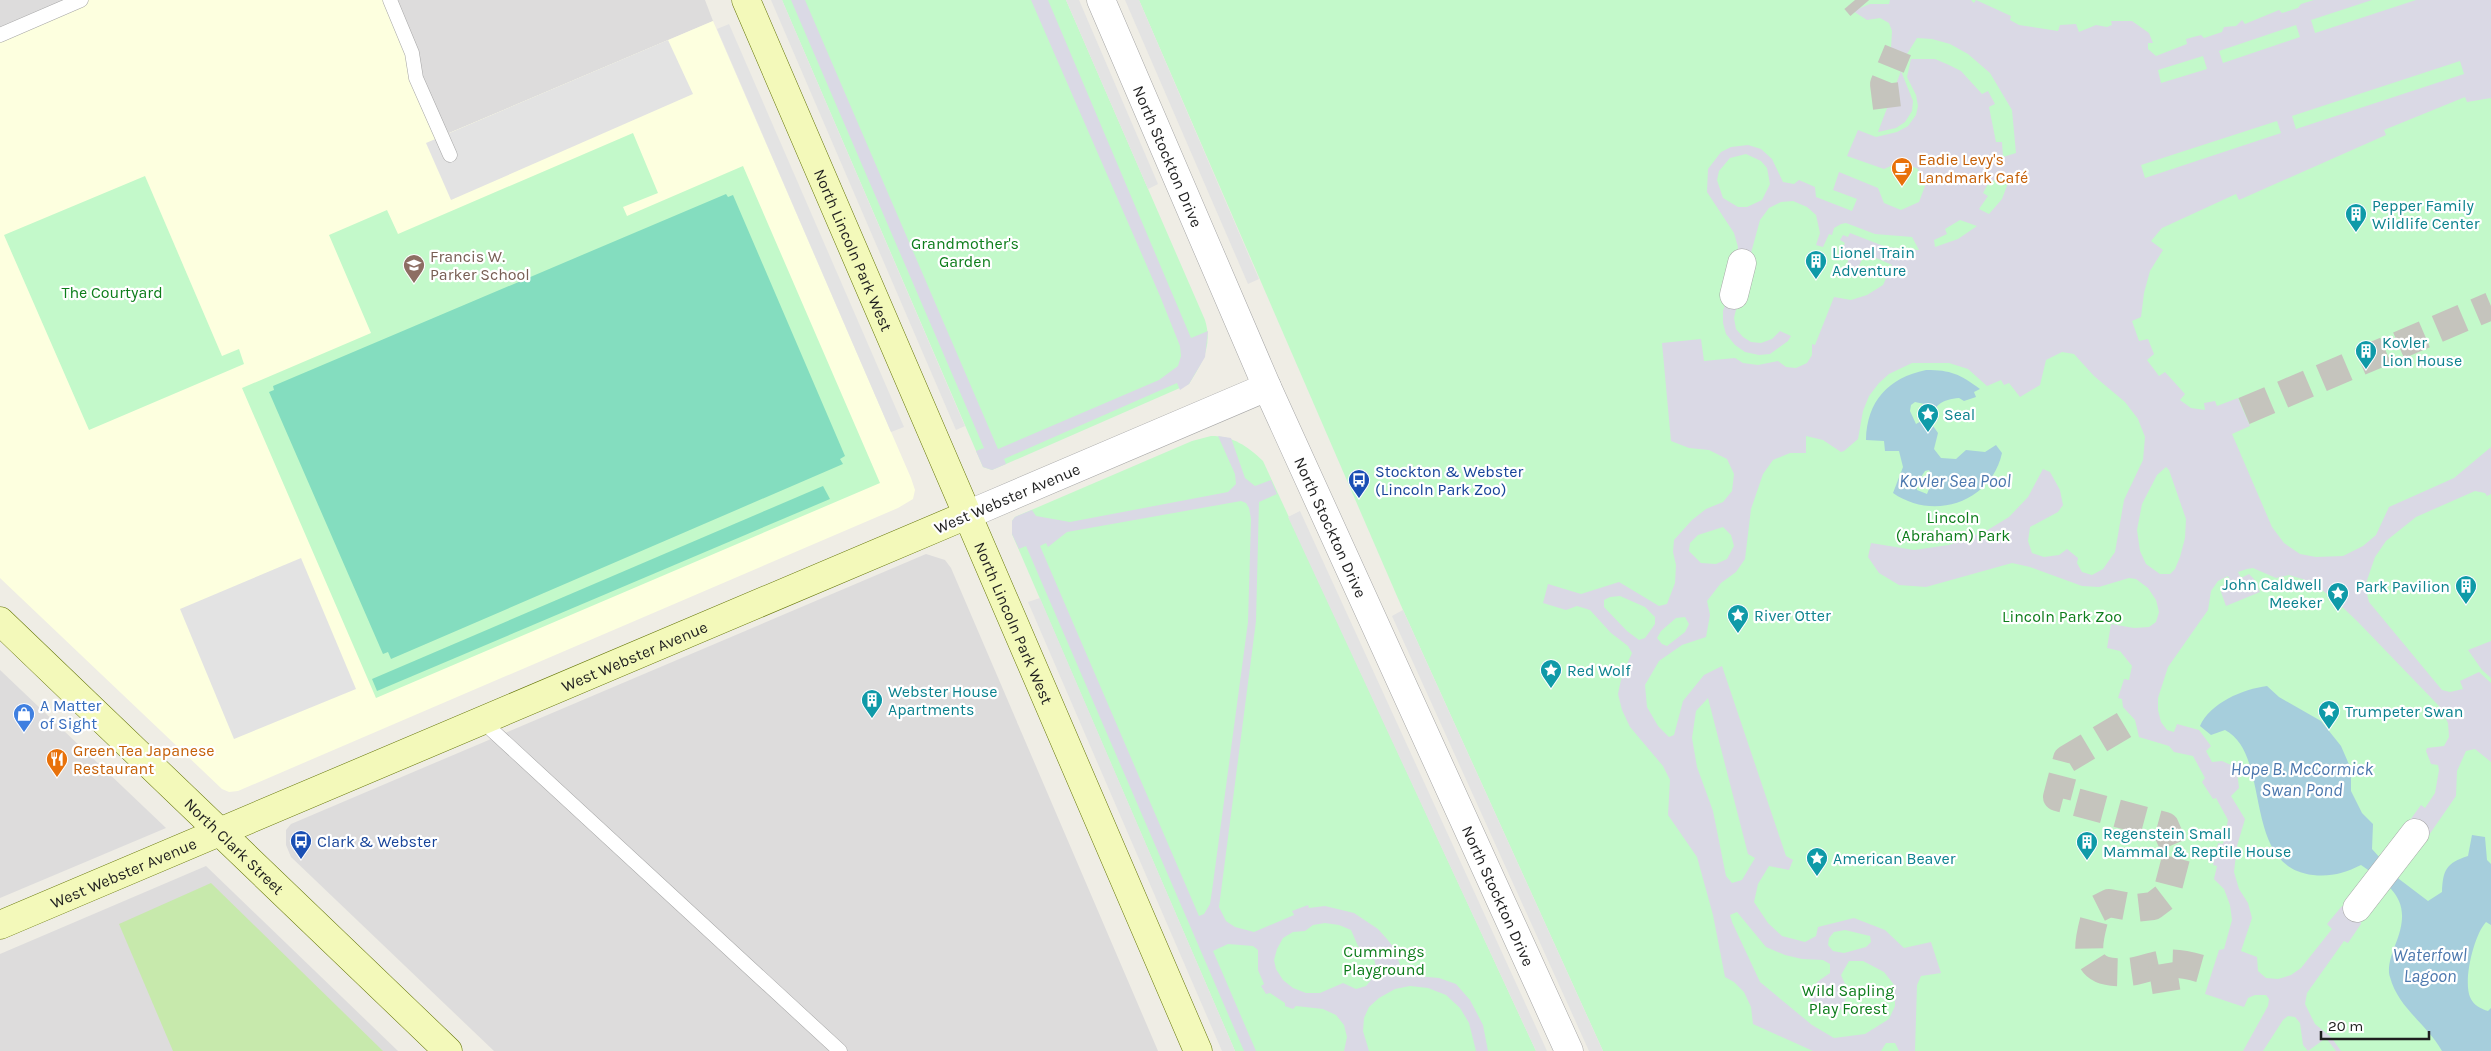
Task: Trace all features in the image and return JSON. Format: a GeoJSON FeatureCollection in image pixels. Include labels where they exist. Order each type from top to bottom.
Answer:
{"type":"FeatureCollection","features":[{"type":"Feature","properties":{"kind":"street","name":"North Lincoln Park West"},"geometry":{"type":"LineString","coordinates":[[746,0],[1198,1051]]}},
{"type":"Feature","properties":{"kind":"street","name":"North Stockton Drive"},"geometry":{"type":"LineString","coordinates":[[1101,0],[1267,387],[1569,1051]]}},
{"type":"Feature","properties":{"kind":"street"},"geometry":{"type":"LineString","coordinates":[[1734,295],[1742,263]]}},
{"type":"Feature","properties":{"kind":"street","name":"West Webster Avenue"},"geometry":{"type":"LineString","coordinates":[[0,925],[219,830],[1267,387]]}},
{"type":"Feature","properties":{"kind":"street","name":"North Clark Street"},"geometry":{"type":"LineString","coordinates":[[0,621],[448,1051]]}},
{"type":"Feature","properties":{"kind":"street"},"geometry":{"type":"LineString","coordinates":[[2357,908],[2415,833]]}},
{"type":"Feature","properties":{"kind":"lane"},"geometry":{"type":"LineString","coordinates":[[0,35],[81,0]]}},
{"type":"Feature","properties":{"kind":"lane"},"geometry":{"type":"LineString","coordinates":[[390,0],[412,53],[416,78],[450,156]]}},
{"type":"Feature","properties":{"kind":"lane"},"geometry":{"type":"LineString","coordinates":[[482,720],[840,1051]]}},
{"type":"Feature","properties":{"kind":"shaded area"},"geometry":{"type":"Polygon","coordinates":[[[0,0],[81,0],[0,35],[0,0]]]}},
{"type":"Feature","properties":{"kind":"shaded area","name":"Francis W. Parker School"},"geometry":{"type":"Polygon","coordinates":[[[81,0],[390,0],[442,136],[713,21],[911,478],[915,490],[913,499],[898,508],[238,791],[229,792],[222,789],[0,578],[0,35],[81,0]]]}},
{"type":"Feature","properties":{"kind":"shaded area"},"geometry":{"type":"Polygon","coordinates":[[[390,0],[705,0],[713,21],[442,136],[390,0]]]}},
{"type":"Feature","properties":{"kind":"shaded area"},"geometry":{"type":"Polygon","coordinates":[[[771,0],[782,0],[965,426],[956,430],[771,0]]]}},
{"type":"Feature","properties":{"kind":"shaded area"},"geometry":{"type":"Polygon","coordinates":[[[791,0],[805,0],[998,449],[1159,380],[1178,366],[1181,356],[1180,346],[1160,296],[1031,0],[1048,0],[1191,338],[1208,331],[1205,357],[1189,384],[1180,390],[1177,383],[1004,459],[1006,464],[992,470],[983,467],[976,451],[984,448],[791,0]]]}},
{"type":"Feature","properties":{"kind":"shaded area"},"geometry":{"type":"Polygon","coordinates":[[[1066,0],[1079,0],[1158,184],[1148,189],[1066,0]]]}},
{"type":"Feature","properties":{"kind":"shaded area"},"geometry":{"type":"Polygon","coordinates":[[[1125,0],[1139,0],[1259,279],[1248,284],[1125,0]]]}},
{"type":"Feature","properties":{"kind":"shaded area"},"geometry":{"type":"Polygon","coordinates":[[[1890,0],[1971,0],[1974,3],[1976,0],[2011,16],[2010,20],[2019,25],[2058,31],[2060,25],[2076,24],[2079,32],[2096,25],[2107,27],[2112,25],[2111,21],[2132,21],[2149,33],[2153,43],[2148,43],[2148,49],[2156,56],[2187,44],[2186,39],[2201,35],[2204,38],[2222,32],[2224,27],[2236,26],[2242,20],[2245,24],[2279,10],[2282,13],[2298,8],[2301,4],[2314,0],[2372,0],[2311,20],[2315,33],[2416,0],[2491,0],[2491,98],[2467,102],[2465,97],[2384,130],[2386,135],[2239,200],[2236,194],[2162,228],[2151,241],[2163,250],[2150,271],[2144,293],[2141,317],[2132,321],[2139,341],[2148,339],[2154,354],[2147,360],[2159,376],[2165,372],[2185,394],[2180,400],[2191,408],[2205,410],[2204,403],[2215,401],[2217,406],[2238,398],[2250,426],[2232,434],[2272,527],[2284,543],[2300,554],[2316,557],[2343,556],[2363,546],[2376,535],[2389,507],[2454,478],[2491,447],[2491,494],[2487,496],[2485,493],[2475,491],[2416,517],[2386,541],[2375,557],[2365,586],[2369,602],[2442,690],[2450,692],[2463,689],[2460,681],[2479,672],[2491,683],[2491,762],[2475,749],[2466,751],[2457,771],[2456,796],[2429,835],[2410,820],[2421,805],[2425,808],[2435,793],[2439,770],[2438,765],[2431,764],[2426,751],[2427,748],[2444,746],[2449,737],[2448,723],[2439,706],[2358,622],[2333,598],[2309,581],[2289,575],[2276,578],[2253,568],[2247,569],[2238,572],[2241,578],[2249,574],[2254,579],[2260,592],[2226,606],[2221,592],[2222,586],[2231,582],[2228,576],[2218,581],[2211,591],[2208,610],[2168,667],[2158,698],[2161,722],[2167,730],[2174,732],[2177,724],[2199,730],[2211,746],[2206,751],[2212,762],[2222,761],[2231,765],[2237,771],[2239,788],[2231,796],[2245,819],[2237,846],[2234,872],[2239,889],[2248,903],[2252,918],[2241,951],[2257,957],[2258,971],[2266,978],[2278,979],[2291,975],[2301,968],[2332,929],[2327,924],[2342,906],[2360,918],[2361,924],[2348,943],[2344,941],[2307,993],[2305,1004],[2315,1024],[2331,1037],[2341,1051],[2336,1051],[2326,1038],[2308,1051],[2303,1045],[2300,1023],[2295,1017],[2288,1016],[2283,1020],[2263,1051],[2243,1051],[2268,1006],[2269,999],[2266,995],[2255,995],[2248,998],[2244,1007],[2205,994],[2219,950],[2224,949],[2232,920],[2230,905],[2224,889],[2214,879],[2217,866],[2213,865],[2218,843],[2223,844],[2228,820],[2216,798],[2213,799],[2202,782],[2205,778],[2193,756],[2174,752],[2169,746],[2139,737],[2135,720],[2123,707],[2122,699],[2118,698],[2124,679],[2129,680],[2132,666],[2120,651],[2107,648],[2111,624],[2134,628],[2149,627],[2156,622],[2159,612],[2156,600],[2148,588],[2136,579],[2129,578],[2099,587],[2082,586],[2030,567],[2012,563],[1926,587],[1899,585],[1879,573],[1868,557],[1871,543],[1914,550],[1949,545],[1986,531],[2009,517],[2028,497],[2043,469],[2050,472],[2060,490],[2063,505],[2058,512],[2030,527],[2028,541],[2032,553],[2044,557],[2059,555],[2067,549],[2078,558],[2077,563],[2082,572],[2092,575],[2103,569],[2115,552],[2124,500],[2143,460],[2145,437],[2138,419],[2125,402],[2094,376],[2074,354],[2062,352],[2046,360],[2040,385],[2020,397],[2009,383],[2004,385],[2001,380],[1987,386],[1968,369],[1949,363],[1912,363],[1889,374],[1879,383],[1869,396],[1863,411],[1858,439],[1844,451],[1841,452],[1823,440],[1806,436],[1806,453],[1790,453],[1773,460],[1763,474],[1751,509],[1745,559],[1736,572],[1721,583],[1707,601],[1710,615],[1706,637],[1682,645],[1659,661],[1645,685],[1647,707],[1658,726],[1669,737],[1674,735],[1683,701],[1704,675],[1722,666],[1786,856],[1793,860],[1789,870],[1769,866],[1758,884],[1754,902],[1768,923],[1782,936],[1805,942],[1816,936],[1818,927],[1854,918],[1885,930],[1904,948],[1931,942],[1941,973],[1921,976],[1917,985],[1915,1051],[1899,1051],[1895,1043],[1886,1043],[1881,1051],[1813,1051],[1753,1024],[1751,1007],[1744,992],[1734,982],[1725,977],[1713,915],[1697,857],[1668,815],[1670,780],[1663,766],[1630,727],[1622,710],[1618,694],[1622,675],[1632,653],[1628,646],[1611,633],[1590,610],[1577,606],[1566,610],[1543,603],[1548,584],[1581,594],[1619,582],[1659,606],[1667,604],[1675,583],[1674,540],[1692,520],[1706,509],[1723,502],[1732,491],[1734,474],[1727,459],[1709,450],[1689,448],[1671,441],[1662,343],[1701,339],[1704,361],[1735,358],[1743,363],[1758,365],[1778,361],[1786,367],[1796,368],[1807,363],[1812,355],[1812,344],[1815,345],[1834,297],[1851,300],[1867,295],[1883,285],[1892,265],[1865,253],[1858,268],[1847,264],[1849,258],[1840,254],[1845,243],[1840,240],[1843,235],[1848,237],[1850,233],[1886,247],[1919,250],[1912,237],[1875,234],[1846,223],[1834,228],[1832,235],[1829,234],[1823,247],[1816,245],[1820,233],[1816,215],[1807,207],[1793,201],[1781,202],[1769,208],[1760,220],[1748,264],[1736,261],[1738,247],[1734,233],[1707,192],[1708,169],[1721,152],[1731,147],[1748,145],[1761,149],[1772,159],[1783,182],[1794,184],[1799,180],[1815,187],[1816,197],[1852,211],[1857,199],[1833,190],[1839,172],[1878,188],[1884,203],[1901,210],[1919,202],[1925,186],[1918,169],[1902,161],[1884,169],[1847,156],[1858,130],[1876,137],[1897,132],[1908,126],[1916,115],[1918,106],[1916,95],[1907,77],[1911,59],[1935,59],[1961,71],[1982,94],[1988,91],[1995,104],[1989,107],[1996,142],[2002,142],[2003,157],[2016,153],[2012,110],[1990,73],[1968,54],[1950,44],[1932,39],[1917,38],[1907,54],[1891,48],[1892,31],[1889,23],[1880,18],[1867,20],[1853,11],[1870,4],[1889,4],[1890,0]],[[2296,25],[2219,51],[2223,63],[2300,37],[2296,25]],[[2203,56],[2158,70],[2161,83],[2207,69],[2203,56]],[[2460,61],[2292,116],[2296,129],[2464,74],[2460,61]],[[2277,121],[2141,165],[2145,178],[2281,133],[2277,121]],[[1746,154],[1730,158],[1719,171],[1717,180],[1723,198],[1738,207],[1747,207],[1762,200],[1770,184],[1767,168],[1761,161],[1746,154]],[[2011,175],[1989,182],[1983,193],[1988,196],[1979,209],[1989,214],[2002,199],[2011,175]],[[1960,220],[1945,229],[1947,234],[1934,240],[1935,247],[1958,239],[1977,226],[1960,220]],[[2166,467],[2157,475],[2142,504],[2137,530],[2140,551],[2146,564],[2160,574],[2170,574],[2175,569],[2180,557],[2185,538],[2186,519],[2169,470],[2166,467]],[[1723,527],[1698,535],[1690,543],[1689,551],[1701,563],[1716,564],[1727,559],[1734,546],[1731,535],[1723,527]],[[1620,596],[1604,600],[1604,607],[1627,631],[1639,640],[1645,638],[1655,624],[1655,617],[1645,607],[1620,596]],[[1685,617],[1676,618],[1661,631],[1657,638],[1662,644],[1667,646],[1685,632],[1689,624],[1685,617]],[[1708,698],[1696,711],[1692,738],[1697,767],[1713,811],[1726,876],[1732,883],[1742,880],[1755,858],[1748,854],[1708,698]],[[1737,912],[1730,915],[1732,922],[1760,982],[1812,1025],[1834,1038],[1865,1034],[1889,1019],[1895,1006],[1895,986],[1884,972],[1863,961],[1849,961],[1841,975],[1848,991],[1843,1008],[1831,1017],[1817,1012],[1810,998],[1817,982],[1830,973],[1830,964],[1823,960],[1802,959],[1785,955],[1766,947],[1737,912]],[[1845,930],[1834,932],[1829,938],[1828,945],[1833,951],[1844,953],[1866,947],[1871,942],[1870,936],[1845,930]]]}},
{"type":"Feature","properties":{"kind":"shaded area"},"geometry":{"type":"Polygon","coordinates":[[[729,24],[904,427],[891,432],[717,29],[729,24]]]}},
{"type":"Feature","properties":{"kind":"shaded area"},"geometry":{"type":"Polygon","coordinates":[[[668,40],[693,94],[451,200],[426,143],[668,40]]]}},
{"type":"Feature","properties":{"kind":"shaded area"},"geometry":{"type":"Polygon","coordinates":[[[1901,71],[1913,101],[1912,111],[1905,122],[1896,128],[1878,132],[1901,71]]]}},
{"type":"Feature","properties":{"kind":"shaded area"},"geometry":{"type":"Polygon","coordinates":[[[1729,293],[1739,297],[1734,318],[1736,329],[1743,337],[1751,342],[1761,343],[1772,339],[1780,331],[1791,336],[1788,341],[1770,354],[1759,355],[1745,352],[1735,345],[1726,334],[1723,323],[1723,311],[1729,293]]]}},
{"type":"Feature","properties":{"kind":"shaded area"},"geometry":{"type":"Polygon","coordinates":[[[1218,436],[1231,438],[1245,478],[1255,486],[1271,480],[1277,494],[1259,502],[1256,621],[1219,907],[1226,921],[1235,927],[1254,932],[1294,915],[1292,911],[1308,905],[1309,908],[1325,906],[1354,913],[1378,929],[1387,939],[1394,948],[1402,971],[1406,975],[1439,978],[1456,984],[1470,1000],[1483,1025],[1488,1051],[1476,1051],[1469,1023],[1460,1008],[1446,995],[1428,988],[1410,986],[1395,989],[1379,998],[1369,1007],[1364,1018],[1363,1031],[1369,1051],[1344,1051],[1347,1037],[1344,1025],[1336,1015],[1323,1009],[1296,1006],[1293,1009],[1285,1006],[1285,1003],[1270,993],[1266,994],[1261,986],[1264,984],[1258,970],[1258,950],[1253,946],[1228,944],[1213,951],[1256,1051],[1244,1051],[1026,546],[1019,549],[1012,534],[1012,521],[1015,517],[1032,510],[1036,516],[1070,522],[1228,492],[1236,484],[1235,474],[1218,436]],[[1241,501],[1067,532],[1048,547],[1046,543],[1040,546],[1199,916],[1204,914],[1210,904],[1248,622],[1251,519],[1249,508],[1246,503],[1241,501]],[[1325,923],[1313,925],[1305,931],[1293,932],[1283,938],[1274,960],[1276,969],[1283,980],[1293,988],[1306,993],[1320,993],[1343,983],[1356,989],[1366,986],[1377,973],[1374,958],[1358,946],[1351,930],[1339,925],[1325,923]]]}},
{"type":"Feature","properties":{"kind":"shaded area"},"geometry":{"type":"Polygon","coordinates":[[[1300,511],[1547,1051],[1536,1051],[1288,517],[1300,511]]]}},
{"type":"Feature","properties":{"kind":"shaded area"},"geometry":{"type":"Polygon","coordinates":[[[926,554],[945,560],[951,568],[1158,1051],[494,1051],[291,857],[286,845],[286,830],[291,824],[926,554]]]}},
{"type":"Feature","properties":{"kind":"shaded area"},"geometry":{"type":"Polygon","coordinates":[[[301,558],[356,689],[234,739],[180,609],[301,558]]]}},
{"type":"Feature","properties":{"kind":"shaded area"},"geometry":{"type":"Polygon","coordinates":[[[1040,598],[1235,1051],[1222,1051],[1028,602],[1040,598]]]}},
{"type":"Feature","properties":{"kind":"shaded area"},"geometry":{"type":"Polygon","coordinates":[[[1403,610],[1603,1051],[1589,1051],[1392,616],[1403,610]]]}},
{"type":"Feature","properties":{"kind":"shaded area"},"geometry":{"type":"Polygon","coordinates":[[[2491,641],[2491,678],[2482,670],[2468,650],[2491,641]]]}},
{"type":"Feature","properties":{"kind":"shaded area"},"geometry":{"type":"Polygon","coordinates":[[[0,670],[166,828],[0,898],[0,670]]]}},
{"type":"Feature","properties":{"kind":"shaded area"},"geometry":{"type":"Polygon","coordinates":[[[206,866],[398,1051],[0,1051],[0,954],[206,866]]]}},
{"type":"Feature","properties":{"kind":"green space","name":"Grandmother's Garden"},"geometry":{"type":"Polygon","coordinates":[[[782,0],[1066,0],[1205,320],[1208,338],[1205,354],[1189,384],[992,470],[983,467],[782,0]]]}},
{"type":"Feature","properties":{"kind":"green space","name":"Lincoln (Abraham) Park"},"geometry":{"type":"Polygon","coordinates":[[[1139,0],[2491,0],[2491,1051],[1603,1051],[1403,610],[1139,0]]]}},
{"type":"Feature","properties":{"kind":"green space"},"geometry":{"type":"Polygon","coordinates":[[[633,133],[658,193],[623,207],[627,216],[743,166],[880,483],[376,698],[242,388],[371,333],[329,235],[387,210],[398,234],[633,133]]]}},
{"type":"Feature","properties":{"kind":"green space","name":"The Courtyard"},"geometry":{"type":"Polygon","coordinates":[[[145,176],[222,356],[239,349],[244,364],[89,430],[4,235],[145,176]]]}},
{"type":"Feature","properties":{"kind":"green space"},"geometry":{"type":"Polygon","coordinates":[[[726,194],[728,197],[733,195],[845,456],[840,459],[843,464],[391,659],[388,652],[383,654],[269,392],[274,390],[273,386],[726,194]]]}},
{"type":"Feature","properties":{"kind":"green space","name":"Cummings Playground"},"geometry":{"type":"Polygon","coordinates":[[[1211,436],[1233,440],[1263,461],[1536,1051],[1235,1051],[1012,534],[1012,521],[1015,517],[1192,441],[1211,436]]]}},
{"type":"Feature","properties":{"kind":"green space"},"geometry":{"type":"Polygon","coordinates":[[[823,486],[830,499],[377,691],[372,679],[823,486]]]}},
{"type":"Feature","properties":{"kind":"green space"},"geometry":{"type":"Polygon","coordinates":[[[211,883],[383,1051],[173,1051],[119,924],[211,883]]]}},
{"type":"Feature","properties":{"kind":"water","name":"Kovler Sea Pool"},"geometry":{"type":"Polygon","coordinates":[[[1926,370],[1949,372],[1961,376],[1980,389],[1974,392],[1976,397],[1964,401],[1959,398],[1948,400],[1939,404],[1932,417],[1931,423],[1938,433],[1934,449],[1941,458],[1956,459],[1966,450],[1985,452],[1996,445],[2002,453],[1996,470],[1986,484],[1973,495],[1958,502],[1942,506],[1925,506],[1893,493],[1903,467],[1899,451],[1885,451],[1884,441],[1866,440],[1870,414],[1882,393],[1891,385],[1926,370]],[[1915,402],[1911,405],[1910,411],[1916,424],[1927,418],[1929,405],[1915,402]],[[1929,470],[1925,471],[1917,483],[1917,490],[1927,494],[1933,479],[1929,470]]]}},
{"type":"Feature","properties":{"kind":"water"},"geometry":{"type":"Polygon","coordinates":[[[2267,686],[2279,697],[2321,721],[2341,746],[2351,769],[2351,791],[2362,813],[2373,824],[2372,849],[2399,879],[2428,901],[2442,892],[2443,878],[2447,868],[2455,861],[2468,856],[2472,835],[2485,837],[2487,860],[2491,864],[2491,925],[2486,922],[2477,937],[2469,969],[2468,989],[2473,1002],[2488,1011],[2491,1008],[2491,1051],[2442,1051],[2429,1032],[2399,998],[2389,970],[2400,933],[2401,909],[2398,899],[2384,882],[2361,865],[2338,874],[2313,875],[2290,867],[2275,852],[2266,832],[2249,762],[2240,743],[2225,730],[2211,735],[2200,726],[2211,710],[2219,704],[2248,690],[2267,686]]]}},
{"type":"Feature","properties":{"kind":"tunnel"},"geometry":{"type":"LineString","coordinates":[[1855,0],[1861,7]]}},
{"type":"Feature","properties":{"kind":"tunnel"},"geometry":{"type":"LineString","coordinates":[[1887,108],[1884,84],[1898,50]]}},
{"type":"Feature","properties":{"kind":"tunnel"},"geometry":{"type":"LineString","coordinates":[[2244,411],[2491,306]]}},
{"type":"Feature","properties":{"kind":"tunnel"},"geometry":{"type":"LineString","coordinates":[[2124,725],[2067,759],[2057,797],[2165,826],[2177,854],[2166,896],[2153,906],[2135,908],[2109,903],[2097,909],[2089,943],[2092,962],[2099,968],[2109,971],[2130,972],[2158,965],[2175,964],[2188,965],[2212,972]]}},
{"type":"Feature","properties":{"kind":"tunnel"},"geometry":{"type":"LineString","coordinates":[[2162,964],[2168,1001]]}},
{"type":"Feature","properties":{"kind":"place","name":"Eadie Levy's Landmark Café"},"geometry":{"type":"Point","coordinates":[1902,187]}},
{"type":"Feature","properties":{"kind":"place","name":"Pepper Family Wildlife Center"},"geometry":{"type":"Point","coordinates":[2356,233]}},
{"type":"Feature","properties":{"kind":"place","name":"Lionel Train Adventure"},"geometry":{"type":"Point","coordinates":[1816,280]}},
{"type":"Feature","properties":{"kind":"place","name":"Francis W. Parker School"},"geometry":{"type":"Point","coordinates":[414,284]}},
{"type":"Feature","properties":{"kind":"place","name":"Kovler Lion House"},"geometry":{"type":"Point","coordinates":[2366,370]}},
{"type":"Feature","properties":{"kind":"place","name":"Seal"},"geometry":{"type":"Point","coordinates":[1928,433]}},
{"type":"Feature","properties":{"kind":"place","name":"Stockton & Webster (Lincoln Park Zoo)"},"geometry":{"type":"Point","coordinates":[1359,499]}},
{"type":"Feature","properties":{"kind":"place","name":"Park Pavilion"},"geometry":{"type":"Point","coordinates":[2466,605]}},
{"type":"Feature","properties":{"kind":"place","name":"John Caldwell Meeker"},"geometry":{"type":"Point","coordinates":[2338,612]}},
{"type":"Feature","properties":{"kind":"place","name":"River Otter"},"geometry":{"type":"Point","coordinates":[1738,634]}},
{"type":"Feature","properties":{"kind":"place","name":"Red Wolf"},"geometry":{"type":"Point","coordinates":[1551,689]}},
{"type":"Feature","properties":{"kind":"place","name":"Webster House Apartments"},"geometry":{"type":"Point","coordinates":[872,719]}},
{"type":"Feature","properties":{"kind":"place","name":"Trumpeter Swan"},"geometry":{"type":"Point","coordinates":[2329,730]}},
{"type":"Feature","properties":{"kind":"place","name":"A Matter of Sight"},"geometry":{"type":"Point","coordinates":[24,733]}},
{"type":"Feature","properties":{"kind":"place","name":"Green Tea Japanese Restaurant"},"geometry":{"type":"Point","coordinates":[57,778]}},
{"type":"Feature","properties":{"kind":"place","name":"Clark & Webster"},"geometry":{"type":"Point","coordinates":[301,860]}},
{"type":"Feature","properties":{"kind":"place","name":"Regenstein Small Mammal & Reptile House"},"geometry":{"type":"Point","coordinates":[2087,861]}},
{"type":"Feature","properties":{"kind":"place","name":"American Beaver"},"geometry":{"type":"Point","coordinates":[1817,877]}},
{"type":"Feature","properties":{"kind":"park label","name":"Lincoln Park Zoo"},"geometry":{"type":"Point","coordinates":[2062,616]}},
{"type":"Feature","properties":{"kind":"park label","name":"Wild Sapling Play Forest"},"geometry":{"type":"Point","coordinates":[1848,999]}},
{"type":"Feature","properties":{"kind":"water label","name":"Hope B. McCormick Swan Pond"},"geometry":{"type":"Point","coordinates":[2302,780]}},
{"type":"Feature","properties":{"kind":"water label","name":"Waterfowl Lagoon"},"geometry":{"type":"Point","coordinates":[2430,965]}}]}
